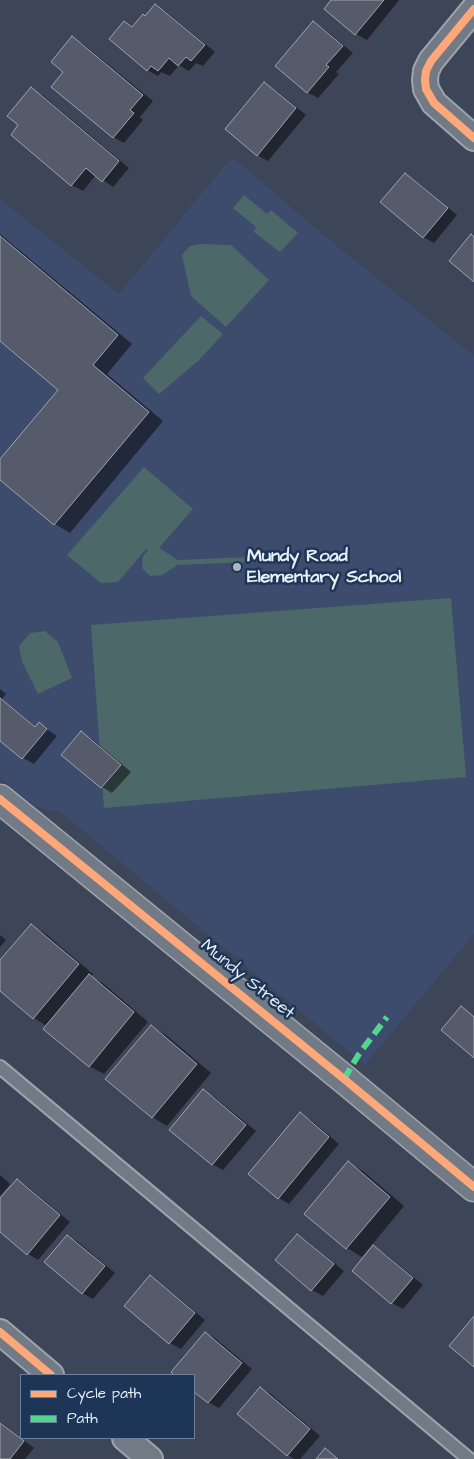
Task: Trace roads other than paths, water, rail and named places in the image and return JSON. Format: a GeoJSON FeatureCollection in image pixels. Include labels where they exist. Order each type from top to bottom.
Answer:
{"type":"FeatureCollection","features":[{"type":"Feature","properties":{"kind":"street"},"geometry":{"type":"LineString","coordinates":[[474,9],[431,61],[426,71],[425,80],[429,96],[440,110],[474,138]]}},
{"type":"Feature","properties":{"kind":"street","name":"Mundy Street"},"geometry":{"type":"LineString","coordinates":[[0,799],[337,1072],[474,1187]]}},
{"type":"Feature","properties":{"kind":"street"},"geometry":{"type":"LineString","coordinates":[[0,1332],[50,1374]]}},
{"type":"Feature","properties":{"kind":"street"},"geometry":{"type":"LineString","coordinates":[[126,1439],[150,1459]]}},
{"type":"Feature","properties":{"kind":"lane"},"geometry":{"type":"LineString","coordinates":[[0,1067],[469,1459]]}},
{"type":"Feature","properties":{"kind":"place","name":"Mundy Road Elementary School"},"geometry":{"type":"Point","coordinates":[237,567]}}]}
